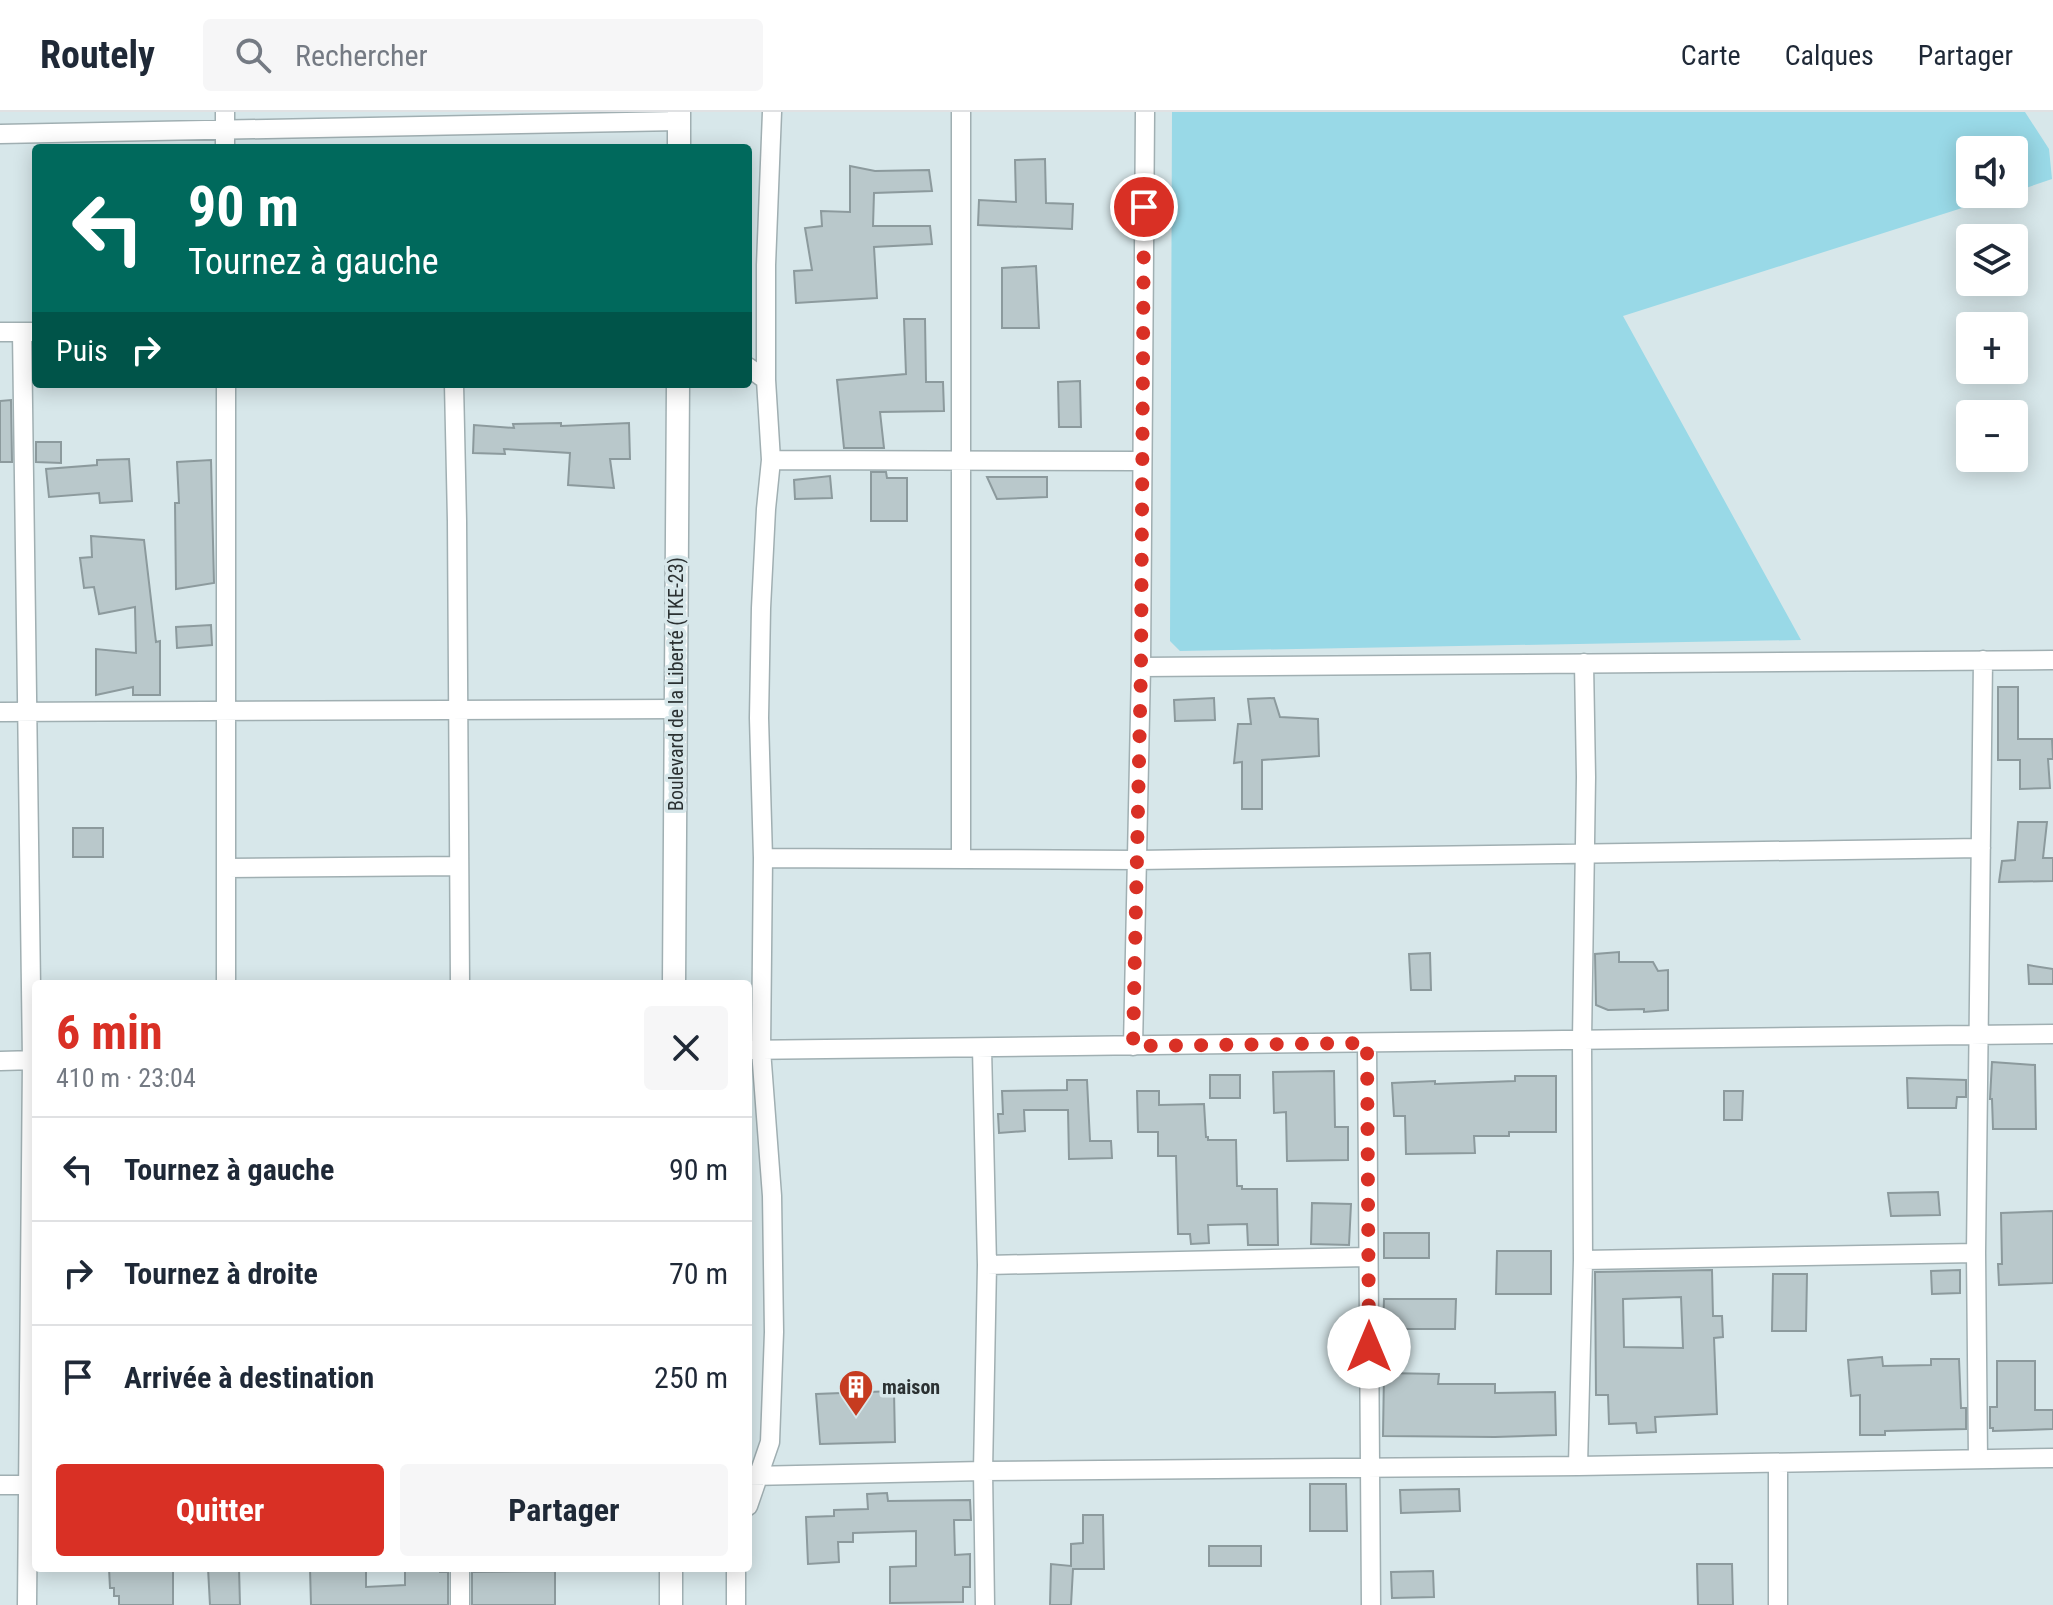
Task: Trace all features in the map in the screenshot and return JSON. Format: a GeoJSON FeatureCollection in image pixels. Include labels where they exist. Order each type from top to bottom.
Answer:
{"type":"FeatureCollection","features":[{"type":"Feature","properties":{"kind":"street"},"geometry":{"type":"LineString","coordinates":[[772,112],[766,265],[766,380],[771,460],[761,608],[759,718],[763,858],[754,1050],[772,1196],[774,1332],[770,1442],[753,1476],[2053,1458]]}},
{"type":"Feature","properties":{"kind":"street"},"geometry":{"type":"LineString","coordinates":[[961,112],[961,859]]}},
{"type":"Feature","properties":{"kind":"street"},"geometry":{"type":"LineString","coordinates":[[1133,1046],[1141,667],[1145,112]]}},
{"type":"Feature","properties":{"kind":"street"},"geometry":{"type":"LineString","coordinates":[[0,134],[679,117],[679,144]]}},
{"type":"Feature","properties":{"kind":"street"},"geometry":{"type":"LineString","coordinates":[[0,332],[29,332],[27,712],[32,980]]}},
{"type":"Feature","properties":{"kind":"street"},"geometry":{"type":"LineString","coordinates":[[752,370],[766,380]]}},
{"type":"Feature","properties":{"kind":"street"},"geometry":{"type":"LineString","coordinates":[[226,388],[226,980]]}},
{"type":"Feature","properties":{"kind":"street"},"geometry":{"type":"LineString","coordinates":[[454,388],[460,980]]}},
{"type":"Feature","properties":{"kind":"street","name":"Boulevard de la Liberté (TKE-23)"},"geometry":{"type":"LineString","coordinates":[[674,980],[678,388]]}},
{"type":"Feature","properties":{"kind":"street"},"geometry":{"type":"LineString","coordinates":[[771,460],[1142,461]]}},
{"type":"Feature","properties":{"kind":"street"},"geometry":{"type":"LineString","coordinates":[[1978,1459],[1976,1253],[1983,660]]}},
{"type":"Feature","properties":{"kind":"street"},"geometry":{"type":"LineString","coordinates":[[1141,667],[2053,660]]}},
{"type":"Feature","properties":{"kind":"street"},"geometry":{"type":"LineString","coordinates":[[1578,1466],[1583,1260],[1584,663]]}},
{"type":"Feature","properties":{"kind":"street"},"geometry":{"type":"LineString","coordinates":[[0,712],[675,709]]}},
{"type":"Feature","properties":{"kind":"street"},"geometry":{"type":"LineString","coordinates":[[763,858],[1137,860],[1981,848]]}},
{"type":"Feature","properties":{"kind":"street"},"geometry":{"type":"LineString","coordinates":[[227,868],[459,866]]}},
{"type":"Feature","properties":{"kind":"street"},"geometry":{"type":"LineString","coordinates":[[754,1050],[2053,1034]]}},
{"type":"Feature","properties":{"kind":"street"},"geometry":{"type":"LineString","coordinates":[[1367,1043],[1371,1605]]}},
{"type":"Feature","properties":{"kind":"street"},"geometry":{"type":"LineString","coordinates":[[982,1048],[987,1265],[983,1471],[985,1605]]}},
{"type":"Feature","properties":{"kind":"street"},"geometry":{"type":"LineString","coordinates":[[0,1061],[32,1060]]}},
{"type":"Feature","properties":{"kind":"street"},"geometry":{"type":"LineString","coordinates":[[1583,1260],[1976,1253]]}},
{"type":"Feature","properties":{"kind":"street"},"geometry":{"type":"LineString","coordinates":[[987,1265],[1368,1257]]}},
{"type":"Feature","properties":{"kind":"street"},"geometry":{"type":"LineString","coordinates":[[1778,1463],[1778,1605]]}},
{"type":"Feature","properties":{"kind":"street"},"geometry":{"type":"LineString","coordinates":[[0,1485],[32,1485],[27,1605]]}},
{"type":"Feature","properties":{"kind":"street"},"geometry":{"type":"LineString","coordinates":[[460,1572],[460,1605]]}},
{"type":"Feature","properties":{"kind":"street"},"geometry":{"type":"LineString","coordinates":[[671,1572],[671,1605]]}},
{"type":"Feature","properties":{"kind":"street"},"geometry":{"type":"LineString","coordinates":[[736,1572],[736,1605]]}},
{"type":"Feature","properties":{"kind":"shaded area"},"geometry":{"type":"Polygon","coordinates":[[[1172,112],[2025,112],[2049,149],[2052,179],[2028,187],[2028,136],[1956,136],[1956,208],[1962,208],[1623,316],[1801,640],[1180,651],[1170,641],[1172,112]]]}},
{"type":"Feature","properties":{"kind":"building"},"geometry":{"type":"Polygon","coordinates":[[[1045,159],[1046,203],[1073,204],[1072,229],[978,225],[979,200],[1016,202],[1015,160],[1045,159]]]}},
{"type":"Feature","properties":{"kind":"building"},"geometry":{"type":"Polygon","coordinates":[[[850,166],[875,171],[929,170],[932,191],[874,193],[873,226],[930,226],[932,244],[874,247],[877,298],[796,303],[794,271],[812,270],[805,228],[822,226],[821,211],[850,212],[850,166]]]}},
{"type":"Feature","properties":{"kind":"building"},"geometry":{"type":"Polygon","coordinates":[[[1036,266],[1039,328],[1002,328],[1002,268],[1036,266]]]}},
{"type":"Feature","properties":{"kind":"building"},"geometry":{"type":"Polygon","coordinates":[[[904,319],[925,319],[926,382],[943,382],[944,411],[880,412],[884,448],[844,448],[837,380],[906,374],[904,319]]]}},
{"type":"Feature","properties":{"kind":"building"},"geometry":{"type":"Polygon","coordinates":[[[1080,381],[1081,427],[1059,427],[1058,382],[1080,381]]]}},
{"type":"Feature","properties":{"kind":"building"},"geometry":{"type":"Polygon","coordinates":[[[11,400],[12,462],[0,462],[0,401],[11,400]]]}},
{"type":"Feature","properties":{"kind":"building"},"geometry":{"type":"Polygon","coordinates":[[[561,423],[561,426],[629,423],[630,459],[610,459],[614,488],[568,485],[570,453],[504,449],[505,454],[473,453],[474,425],[514,428],[513,424],[561,423]]]}},
{"type":"Feature","properties":{"kind":"building"},"geometry":{"type":"Polygon","coordinates":[[[36,442],[61,442],[61,463],[36,462],[36,442]]]}},
{"type":"Feature","properties":{"kind":"building"},"geometry":{"type":"Polygon","coordinates":[[[129,459],[132,501],[100,503],[99,493],[49,497],[46,469],[97,465],[97,460],[129,459]]]}},
{"type":"Feature","properties":{"kind":"building"},"geometry":{"type":"Polygon","coordinates":[[[211,460],[214,583],[176,589],[177,462],[211,460]]]}},
{"type":"Feature","properties":{"kind":"building"},"geometry":{"type":"Polygon","coordinates":[[[871,472],[886,472],[887,478],[907,478],[907,521],[871,521],[871,472]]]}},
{"type":"Feature","properties":{"kind":"building"},"geometry":{"type":"Polygon","coordinates":[[[830,476],[832,498],[795,499],[794,480],[830,476]]]}},
{"type":"Feature","properties":{"kind":"building"},"geometry":{"type":"Polygon","coordinates":[[[987,477],[1047,477],[1047,497],[997,499],[987,477]]]}},
{"type":"Feature","properties":{"kind":"building"},"geometry":{"type":"Polygon","coordinates":[[[91,536],[144,540],[156,642],[160,641],[160,695],[133,695],[133,687],[96,695],[96,649],[136,653],[135,607],[99,614],[94,587],[84,588],[80,558],[92,557],[91,536]]]}},
{"type":"Feature","properties":{"kind":"building"},"geometry":{"type":"Polygon","coordinates":[[[211,625],[212,645],[177,648],[176,627],[211,625]]]}},
{"type":"Feature","properties":{"kind":"building"},"geometry":{"type":"Polygon","coordinates":[[[1998,687],[2018,687],[2018,739],[2052,739],[2053,759],[2048,759],[2050,788],[2020,789],[2020,760],[1998,760],[1998,687]]]}},
{"type":"Feature","properties":{"kind":"building"},"geometry":{"type":"Polygon","coordinates":[[[1214,698],[1215,720],[1175,721],[1174,700],[1214,698]]]}},
{"type":"Feature","properties":{"kind":"building"},"geometry":{"type":"Polygon","coordinates":[[[1274,698],[1280,717],[1318,719],[1319,756],[1262,760],[1262,809],[1242,809],[1242,762],[1234,763],[1238,724],[1251,724],[1248,699],[1274,698]]]}},
{"type":"Feature","properties":{"kind":"building"},"geometry":{"type":"Polygon","coordinates":[[[2018,822],[2047,822],[2043,858],[2053,858],[2053,881],[1999,882],[2002,861],[2015,860],[2018,822]]]}},
{"type":"Feature","properties":{"kind":"building"},"geometry":{"type":"Polygon","coordinates":[[[73,828],[103,828],[103,857],[73,857],[73,828]]]}},
{"type":"Feature","properties":{"kind":"building"},"geometry":{"type":"Polygon","coordinates":[[[1619,952],[1619,962],[1653,962],[1658,971],[1668,970],[1668,1010],[1608,1010],[1596,1005],[1595,954],[1619,952]]]}},
{"type":"Feature","properties":{"kind":"building"},"geometry":{"type":"Polygon","coordinates":[[[1430,953],[1431,990],[1411,990],[1409,954],[1430,953]]]}},
{"type":"Feature","properties":{"kind":"building"},"geometry":{"type":"Polygon","coordinates":[[[2028,965],[2053,969],[2053,984],[2029,984],[2028,965]]]}},
{"type":"Feature","properties":{"kind":"building"},"geometry":{"type":"Polygon","coordinates":[[[1992,1062],[2035,1065],[2036,1129],[1993,1129],[1990,1099],[1992,1062]]]}},
{"type":"Feature","properties":{"kind":"building"},"geometry":{"type":"Polygon","coordinates":[[[1334,1071],[1335,1127],[1348,1127],[1348,1160],[1287,1161],[1286,1112],[1274,1113],[1273,1072],[1334,1071]]]}},
{"type":"Feature","properties":{"kind":"building"},"geometry":{"type":"Polygon","coordinates":[[[1210,1075],[1240,1075],[1240,1098],[1210,1098],[1210,1075]]]}},
{"type":"Feature","properties":{"kind":"building"},"geometry":{"type":"Polygon","coordinates":[[[1515,1076],[1556,1076],[1556,1132],[1474,1136],[1475,1153],[1406,1154],[1405,1116],[1394,1116],[1392,1083],[1515,1081],[1515,1076]]]}},
{"type":"Feature","properties":{"kind":"building"},"geometry":{"type":"Polygon","coordinates":[[[1907,1078],[1966,1080],[1966,1097],[1957,1097],[1956,1108],[1908,1108],[1907,1078]]]}},
{"type":"Feature","properties":{"kind":"building"},"geometry":{"type":"Polygon","coordinates":[[[1067,1080],[1087,1080],[1090,1141],[1111,1141],[1112,1158],[1069,1159],[1068,1110],[1024,1110],[1025,1131],[999,1133],[998,1114],[1003,1114],[1002,1091],[1067,1090],[1067,1080]]]}},
{"type":"Feature","properties":{"kind":"building"},"geometry":{"type":"Polygon","coordinates":[[[1137,1091],[1159,1091],[1159,1105],[1204,1104],[1208,1140],[1236,1140],[1237,1186],[1242,1186],[1242,1189],[1277,1189],[1278,1245],[1248,1245],[1247,1224],[1208,1225],[1209,1243],[1191,1244],[1190,1234],[1178,1234],[1176,1156],[1158,1156],[1158,1132],[1138,1132],[1137,1091]]]}},
{"type":"Feature","properties":{"kind":"building"},"geometry":{"type":"Polygon","coordinates":[[[1724,1091],[1743,1091],[1742,1120],[1724,1120],[1724,1091]]]}},
{"type":"Feature","properties":{"kind":"building"},"geometry":{"type":"Polygon","coordinates":[[[1938,1192],[1940,1215],[1891,1216],[1888,1193],[1938,1192]]]}},
{"type":"Feature","properties":{"kind":"building"},"geometry":{"type":"Polygon","coordinates":[[[1312,1203],[1351,1204],[1349,1245],[1311,1244],[1312,1203]]]}},
{"type":"Feature","properties":{"kind":"building"},"geometry":{"type":"Polygon","coordinates":[[[2053,1211],[2053,1283],[1999,1285],[1998,1264],[2002,1264],[2001,1213],[2053,1211]]]}},
{"type":"Feature","properties":{"kind":"building"},"geometry":{"type":"Polygon","coordinates":[[[1384,1233],[1429,1233],[1429,1258],[1384,1258],[1384,1233]]]}},
{"type":"Feature","properties":{"kind":"building"},"geometry":{"type":"Polygon","coordinates":[[[1497,1251],[1551,1251],[1551,1294],[1496,1294],[1497,1251]]]}},
{"type":"Feature","properties":{"kind":"building"},"geometry":{"type":"Polygon","coordinates":[[[1712,1270],[1713,1316],[1722,1316],[1723,1337],[1714,1338],[1717,1414],[1655,1417],[1656,1432],[1637,1433],[1636,1423],[1609,1424],[1608,1395],[1596,1395],[1595,1272],[1712,1270]],[[1681,1297],[1623,1299],[1624,1347],[1683,1348],[1681,1297]]]}},
{"type":"Feature","properties":{"kind":"building"},"geometry":{"type":"Polygon","coordinates":[[[1960,1270],[1960,1293],[1932,1294],[1931,1271],[1960,1270]]]}},
{"type":"Feature","properties":{"kind":"building"},"geometry":{"type":"Polygon","coordinates":[[[1773,1274],[1807,1274],[1806,1331],[1772,1331],[1773,1274]]]}},
{"type":"Feature","properties":{"kind":"building"},"geometry":{"type":"Polygon","coordinates":[[[1384,1299],[1456,1299],[1455,1329],[1383,1329],[1384,1299]]]}},
{"type":"Feature","properties":{"kind":"building"},"geometry":{"type":"Polygon","coordinates":[[[1882,1357],[1883,1366],[1931,1365],[1931,1359],[1959,1359],[1961,1408],[1966,1408],[1966,1429],[1885,1431],[1885,1435],[1860,1435],[1860,1395],[1851,1396],[1848,1360],[1882,1357]]]}},
{"type":"Feature","properties":{"kind":"building"},"geometry":{"type":"Polygon","coordinates":[[[1997,1361],[2035,1361],[2035,1410],[2053,1410],[2053,1429],[1993,1431],[1990,1428],[1990,1407],[1997,1407],[1997,1361]]]}},
{"type":"Feature","properties":{"kind":"building"},"geometry":{"type":"Polygon","coordinates":[[[1384,1373],[1439,1374],[1438,1384],[1495,1384],[1495,1393],[1555,1392],[1556,1435],[1383,1436],[1384,1373]]]}},
{"type":"Feature","properties":{"kind":"building","name":"maison"},"geometry":{"type":"Polygon","coordinates":[[[894,1391],[895,1442],[820,1444],[816,1394],[894,1391]]]}},
{"type":"Feature","properties":{"kind":"building"},"geometry":{"type":"Polygon","coordinates":[[[1310,1484],[1346,1484],[1347,1531],[1310,1531],[1310,1484]]]}},
{"type":"Feature","properties":{"kind":"building"},"geometry":{"type":"Polygon","coordinates":[[[1459,1489],[1460,1511],[1401,1513],[1400,1490],[1459,1489]]]}},
{"type":"Feature","properties":{"kind":"building"},"geometry":{"type":"Polygon","coordinates":[[[887,1493],[888,1501],[970,1500],[971,1520],[954,1520],[955,1555],[970,1554],[970,1587],[963,1587],[963,1602],[890,1603],[890,1567],[916,1566],[916,1531],[853,1533],[853,1542],[838,1542],[839,1562],[808,1564],[806,1517],[834,1516],[834,1510],[868,1509],[867,1494],[887,1493]]]}},
{"type":"Feature","properties":{"kind":"building"},"geometry":{"type":"Polygon","coordinates":[[[1083,1515],[1103,1515],[1104,1569],[1073,1569],[1071,1605],[1050,1605],[1051,1564],[1071,1566],[1071,1544],[1083,1543],[1083,1515]]]}},
{"type":"Feature","properties":{"kind":"building"},"geometry":{"type":"Polygon","coordinates":[[[1209,1546],[1261,1546],[1261,1566],[1209,1566],[1209,1546]]]}},
{"type":"Feature","properties":{"kind":"building"},"geometry":{"type":"Polygon","coordinates":[[[1697,1564],[1732,1564],[1733,1605],[1698,1605],[1697,1564]]]}},
{"type":"Feature","properties":{"kind":"building"},"geometry":{"type":"Polygon","coordinates":[[[1433,1571],[1434,1597],[1392,1598],[1391,1572],[1433,1571]]]}},
{"type":"Feature","properties":{"kind":"building"},"geometry":{"type":"Polygon","coordinates":[[[109,1572],[173,1572],[173,1605],[119,1605],[119,1596],[114,1596],[114,1588],[110,1588],[109,1572]]]}},
{"type":"Feature","properties":{"kind":"building"},"geometry":{"type":"Polygon","coordinates":[[[208,1572],[239,1572],[240,1605],[210,1605],[208,1572]]]}},
{"type":"Feature","properties":{"kind":"building"},"geometry":{"type":"Polygon","coordinates":[[[310,1572],[366,1572],[366,1587],[405,1585],[405,1572],[448,1572],[448,1605],[311,1605],[310,1572]]]}},
{"type":"Feature","properties":{"kind":"building"},"geometry":{"type":"Polygon","coordinates":[[[472,1572],[555,1572],[555,1605],[472,1605],[472,1572]]]}},
{"type":"Feature","properties":{"kind":"place","name":"maison"},"geometry":{"type":"Point","coordinates":[856,1418]}},
{"type":"Feature","properties":{"kind":"route"},"geometry":{"type":"LineString","coordinates":[[1144,207],[1141,667],[1133,1046],[1367,1043],[1369,1347]]}}]}
